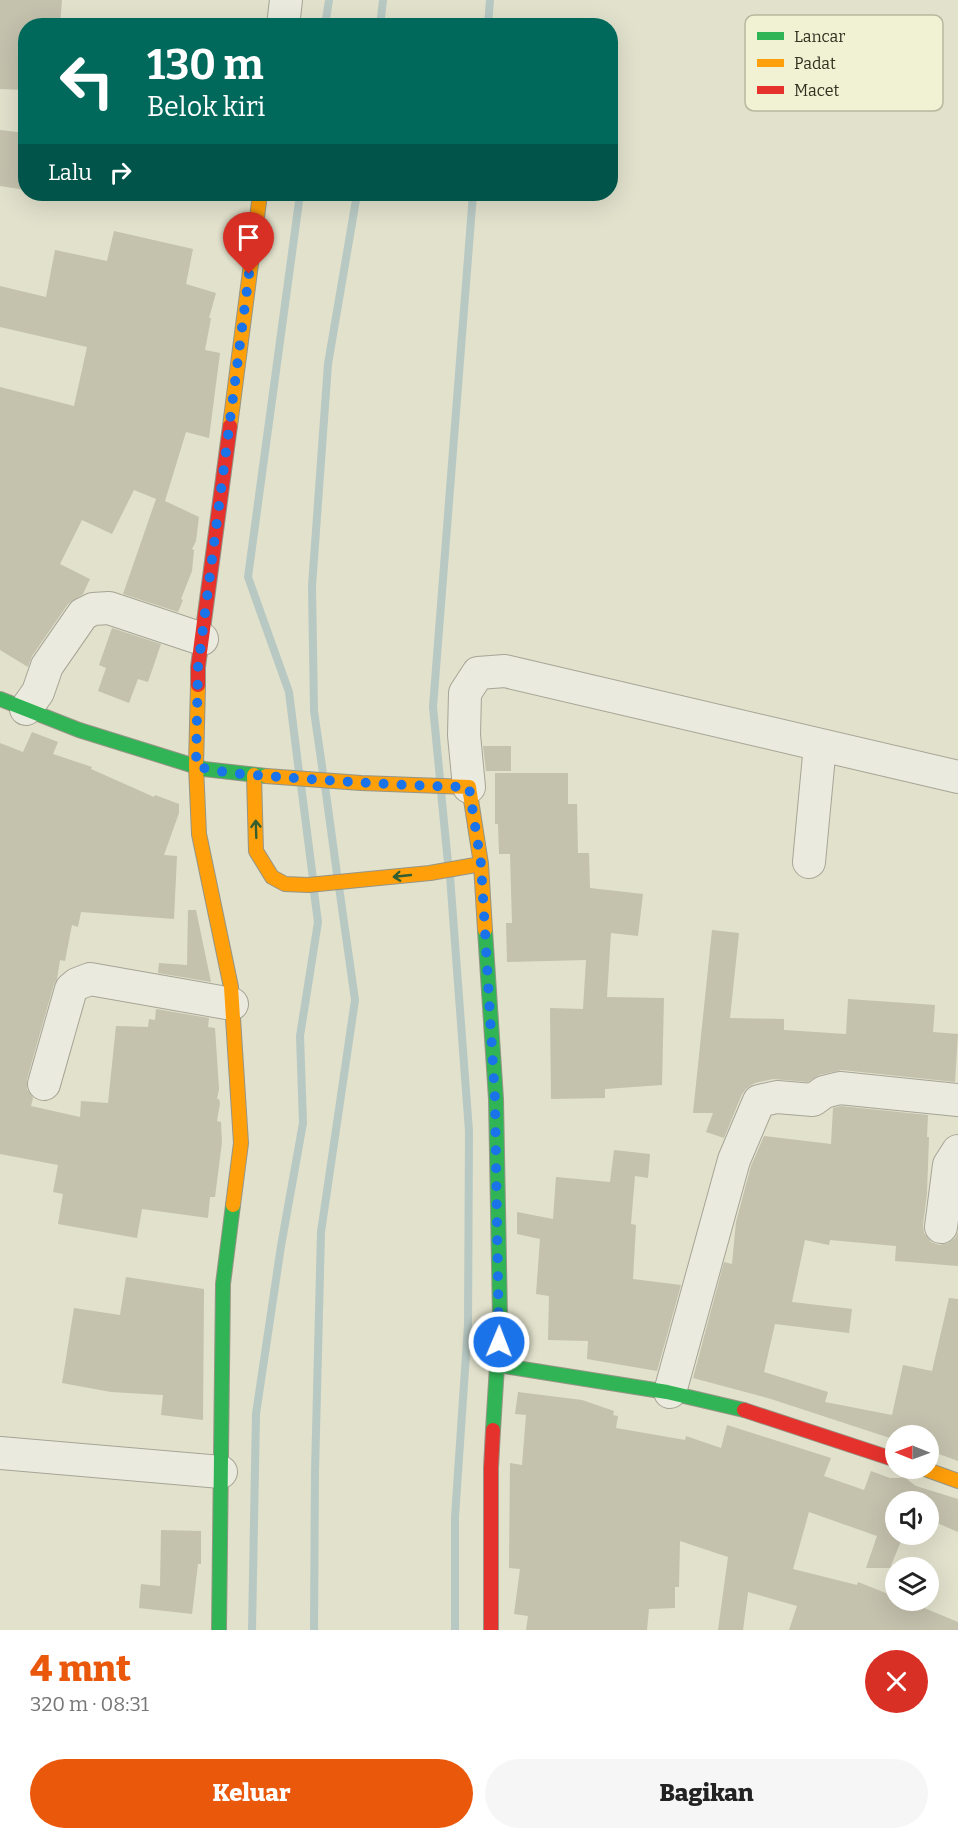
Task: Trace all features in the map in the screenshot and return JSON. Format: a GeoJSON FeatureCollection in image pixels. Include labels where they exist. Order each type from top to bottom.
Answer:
{"type":"FeatureCollection","features":[{"type":"Feature","properties":{"kind":"street"},"geometry":{"type":"LineString","coordinates":[[284,18],[286,0]]}},
{"type":"Feature","properties":{"kind":"street"},"geometry":{"type":"LineString","coordinates":[[219,1630],[223,1284],[241,1143],[231,987],[199,834],[198,667],[259,201]]}},
{"type":"Feature","properties":{"kind":"street"},"geometry":{"type":"LineString","coordinates":[[202,639],[109,608],[93,609],[83,614],[28,692],[78,730],[200,767],[254,775],[360,783],[460,787]]}},
{"type":"Feature","properties":{"kind":"street"},"geometry":{"type":"LineString","coordinates":[[491,1630],[491,1468],[500,1318],[495,1099],[481,864],[460,787],[465,693],[478,673],[505,671],[958,777]]}},
{"type":"Feature","properties":{"kind":"street"},"geometry":{"type":"LineString","coordinates":[[809,862],[819,745]]}},
{"type":"Feature","properties":{"kind":"street"},"geometry":{"type":"LineString","coordinates":[[254,775],[256,851],[272,878],[285,884],[308,885],[430,873],[481,864]]}},
{"type":"Feature","properties":{"kind":"street"},"geometry":{"type":"LineString","coordinates":[[44,1084],[71,989],[77,984],[90,979],[232,1004]]}},
{"type":"Feature","properties":{"kind":"street"},"geometry":{"type":"LineString","coordinates":[[670,1392],[734,1160],[759,1101],[777,1097],[813,1100],[824,1092],[840,1088],[958,1100]]}},
{"type":"Feature","properties":{"kind":"street"},"geometry":{"type":"LineString","coordinates":[[941,1227],[944,1189],[949,1165],[958,1151]]}},
{"type":"Feature","properties":{"kind":"street"},"geometry":{"type":"LineString","coordinates":[[498,1365],[670,1392],[734,1408],[885,1456]]}},
{"type":"Feature","properties":{"kind":"street"},"geometry":{"type":"LineString","coordinates":[[0,1453],[221,1472]]}},
{"type":"Feature","properties":{"kind":"street"},"geometry":{"type":"LineString","coordinates":[[939,1474],[958,1481]]}},
{"type":"Feature","properties":{"kind":"building"},"geometry":{"type":"Polygon","coordinates":[[[0,0],[62,0],[61,18],[18,18],[18,90],[0,89],[0,0]]]}},
{"type":"Feature","properties":{"kind":"building"},"geometry":{"type":"Polygon","coordinates":[[[0,130],[18,132],[18,189],[0,186],[0,130]]]}},
{"type":"Feature","properties":{"kind":"building"},"geometry":{"type":"Polygon","coordinates":[[[114,231],[193,249],[186,284],[216,293],[209,318],[211,318],[205,350],[220,353],[209,438],[186,432],[165,501],[199,517],[196,541],[192,549],[194,550],[192,571],[178,612],[123,594],[156,499],[134,490],[112,534],[82,520],[60,564],[90,579],[83,594],[68,604],[32,656],[28,667],[0,650],[0,387],[74,406],[87,347],[0,327],[0,286],[46,297],[55,250],[107,261],[114,231]]]}},
{"type":"Feature","properties":{"kind":"building"},"geometry":{"type":"Polygon","coordinates":[[[112,628],[161,644],[148,682],[138,679],[129,703],[98,691],[106,668],[99,665],[112,628]]]}},
{"type":"Feature","properties":{"kind":"building"},"geometry":{"type":"Polygon","coordinates":[[[32,732],[58,742],[53,754],[92,767],[91,769],[154,797],[155,795],[179,804],[179,813],[164,855],[177,856],[174,919],[81,912],[78,927],[72,925],[65,961],[60,960],[57,979],[27,1079],[27,1089],[33,1098],[31,1106],[80,1117],[81,1101],[108,1103],[116,1026],[148,1027],[149,1019],[155,1020],[156,1009],[209,1018],[208,1027],[215,1028],[219,1089],[217,1099],[220,1103],[217,1121],[221,1122],[222,1142],[215,1197],[210,1197],[208,1218],[142,1209],[137,1238],[58,1224],[63,1194],[53,1192],[58,1165],[0,1154],[0,743],[23,752],[32,732]]]}},
{"type":"Feature","properties":{"kind":"building"},"geometry":{"type":"Polygon","coordinates":[[[483,746],[511,746],[511,771],[486,771],[483,746]]]}},
{"type":"Feature","properties":{"kind":"building"},"geometry":{"type":"Polygon","coordinates":[[[495,773],[568,773],[568,804],[577,804],[578,853],[589,853],[590,888],[643,894],[638,936],[611,933],[607,997],[664,998],[662,1085],[605,1089],[605,1098],[551,1099],[550,1008],[583,1009],[586,960],[507,962],[506,923],[512,923],[510,854],[499,854],[498,824],[495,824],[495,773]]]}},
{"type":"Feature","properties":{"kind":"building"},"geometry":{"type":"Polygon","coordinates":[[[188,910],[196,910],[211,982],[158,973],[159,963],[187,965],[188,910]]]}},
{"type":"Feature","properties":{"kind":"building"},"geometry":{"type":"Polygon","coordinates":[[[712,930],[739,933],[730,1018],[784,1019],[784,1030],[846,1034],[848,999],[935,1005],[933,1032],[958,1034],[955,1082],[842,1070],[819,1075],[808,1082],[773,1079],[755,1083],[742,1094],[724,1138],[706,1132],[713,1113],[693,1113],[712,930]]]}},
{"type":"Feature","properties":{"kind":"building"},"geometry":{"type":"Polygon","coordinates":[[[841,1106],[928,1115],[924,1233],[931,1242],[939,1245],[948,1243],[955,1238],[958,1232],[958,1266],[895,1261],[896,1246],[830,1240],[829,1245],[805,1240],[792,1302],[852,1309],[849,1333],[775,1324],[764,1372],[828,1392],[825,1402],[892,1415],[903,1365],[932,1371],[949,1298],[958,1299],[958,1461],[939,1454],[939,1425],[885,1425],[885,1436],[771,1399],[693,1378],[724,1262],[732,1264],[736,1222],[751,1166],[764,1136],[831,1144],[833,1108],[841,1106]]]}},
{"type":"Feature","properties":{"kind":"building"},"geometry":{"type":"Polygon","coordinates":[[[614,1150],[650,1154],[648,1178],[635,1176],[631,1224],[636,1225],[633,1279],[681,1285],[657,1371],[587,1359],[588,1341],[548,1340],[549,1296],[536,1294],[540,1239],[517,1234],[517,1212],[553,1219],[556,1177],[610,1182],[614,1150]]]}},
{"type":"Feature","properties":{"kind":"building"},"geometry":{"type":"Polygon","coordinates":[[[126,1277],[204,1289],[203,1420],[161,1415],[163,1395],[111,1392],[62,1383],[74,1308],[120,1315],[126,1277]]]}},
{"type":"Feature","properties":{"kind":"building"},"geometry":{"type":"Polygon","coordinates":[[[518,1392],[582,1400],[614,1411],[613,1415],[618,1416],[616,1428],[685,1440],[686,1436],[721,1448],[727,1425],[831,1458],[824,1476],[864,1490],[871,1471],[885,1476],[885,1479],[907,1479],[916,1486],[932,1491],[885,1491],[885,1545],[899,1545],[895,1557],[885,1557],[885,1568],[866,1568],[877,1536],[809,1512],[793,1569],[857,1585],[858,1582],[885,1593],[885,1611],[932,1611],[958,1622],[958,1630],[789,1630],[797,1606],[748,1592],[743,1630],[718,1630],[728,1557],[680,1541],[679,1587],[675,1587],[675,1608],[649,1609],[647,1630],[526,1630],[528,1616],[514,1614],[520,1569],[509,1568],[510,1463],[522,1465],[526,1415],[515,1414],[518,1392]]]}},
{"type":"Feature","properties":{"kind":"building"},"geometry":{"type":"Polygon","coordinates":[[[939,1493],[958,1499],[958,1532],[939,1524],[939,1493]]]}},
{"type":"Feature","properties":{"kind":"building"},"geometry":{"type":"Polygon","coordinates":[[[161,1530],[201,1531],[201,1564],[198,1564],[192,1614],[139,1608],[141,1584],[160,1586],[161,1530]]]}},
{"type":"Feature","properties":{"kind":"waterway"},"geometry":{"type":"LineString","coordinates":[[326,18],[329,0]]}},
{"type":"Feature","properties":{"kind":"waterway"},"geometry":{"type":"LineString","coordinates":[[381,18],[383,0]]}},
{"type":"Feature","properties":{"kind":"waterway"},"geometry":{"type":"LineString","coordinates":[[489,18],[490,0]]}},
{"type":"Feature","properties":{"kind":"waterway"},"geometry":{"type":"LineString","coordinates":[[299,201],[248,577],[289,692],[299,772]]}},
{"type":"Feature","properties":{"kind":"waterway"},"geometry":{"type":"LineString","coordinates":[[323,773],[314,711],[312,586],[328,364],[356,201]]}},
{"type":"Feature","properties":{"kind":"waterway"},"geometry":{"type":"LineString","coordinates":[[440,779],[433,707],[472,201]]}},
{"type":"Feature","properties":{"kind":"waterway"},"geometry":{"type":"LineString","coordinates":[[301,785],[313,879]]}},
{"type":"Feature","properties":{"kind":"waterway"},"geometry":{"type":"LineString","coordinates":[[325,786],[337,874]]}},
{"type":"Feature","properties":{"kind":"waterway"},"geometry":{"type":"LineString","coordinates":[[441,792],[448,863]]}},
{"type":"Feature","properties":{"kind":"waterway"},"geometry":{"type":"LineString","coordinates":[[450,876],[469,1131],[468,1325],[455,1517],[455,1630]]}},
{"type":"Feature","properties":{"kind":"waterway"},"geometry":{"type":"LineString","coordinates":[[314,1630],[321,1232],[355,1000],[339,887]]}},
{"type":"Feature","properties":{"kind":"waterway"},"geometry":{"type":"LineString","coordinates":[[252,1630],[256,1414],[281,1246],[303,1123],[300,1036],[318,922],[314,892]]}},
{"type":"Feature","properties":{"kind":"traffic: fast"},"geometry":{"type":"LineString","coordinates":[[0,699],[79,730],[204,769],[266,776]]}},
{"type":"Feature","properties":{"kind":"traffic: fast"},"geometry":{"type":"LineString","coordinates":[[485,930],[496,1099],[500,1318],[493,1430]]}},
{"type":"Feature","properties":{"kind":"traffic: fast"},"geometry":{"type":"LineString","coordinates":[[219,1630],[223,1284],[233,1205]]}},
{"type":"Feature","properties":{"kind":"traffic: fast"},"geometry":{"type":"LineString","coordinates":[[498,1365],[667,1392],[744,1410]]}},
{"type":"Feature","properties":{"kind":"traffic: slow"},"geometry":{"type":"LineString","coordinates":[[230,426],[259,201]]}},
{"type":"Feature","properties":{"kind":"traffic: slow"},"geometry":{"type":"LineString","coordinates":[[198,685],[196,766],[199,834],[231,987],[241,1143],[233,1205]]}},
{"type":"Feature","properties":{"kind":"traffic: slow"},"geometry":{"type":"LineString","coordinates":[[254,775],[256,851],[272,877],[285,884],[308,885],[430,873],[481,864]]}},
{"type":"Feature","properties":{"kind":"traffic: slow"},"geometry":{"type":"LineString","coordinates":[[266,776],[361,783],[469,787],[481,864],[485,930]]}},
{"type":"Feature","properties":{"kind":"traffic: slow"},"geometry":{"type":"LineString","coordinates":[[939,1474],[958,1481]]}},
{"type":"Feature","properties":{"kind":"traffic: jam"},"geometry":{"type":"LineString","coordinates":[[198,685],[198,667],[230,426]]}},
{"type":"Feature","properties":{"kind":"traffic: jam"},"geometry":{"type":"LineString","coordinates":[[744,1410],[885,1456]]}},
{"type":"Feature","properties":{"kind":"traffic: jam"},"geometry":{"type":"LineString","coordinates":[[491,1630],[493,1430]]}},
{"type":"Feature","properties":{"kind":"route"},"geometry":{"type":"LineString","coordinates":[[249,274],[198,667],[196,766],[254,775],[360,783],[469,787],[481,864],[495,1099],[499,1342]]}}]}
